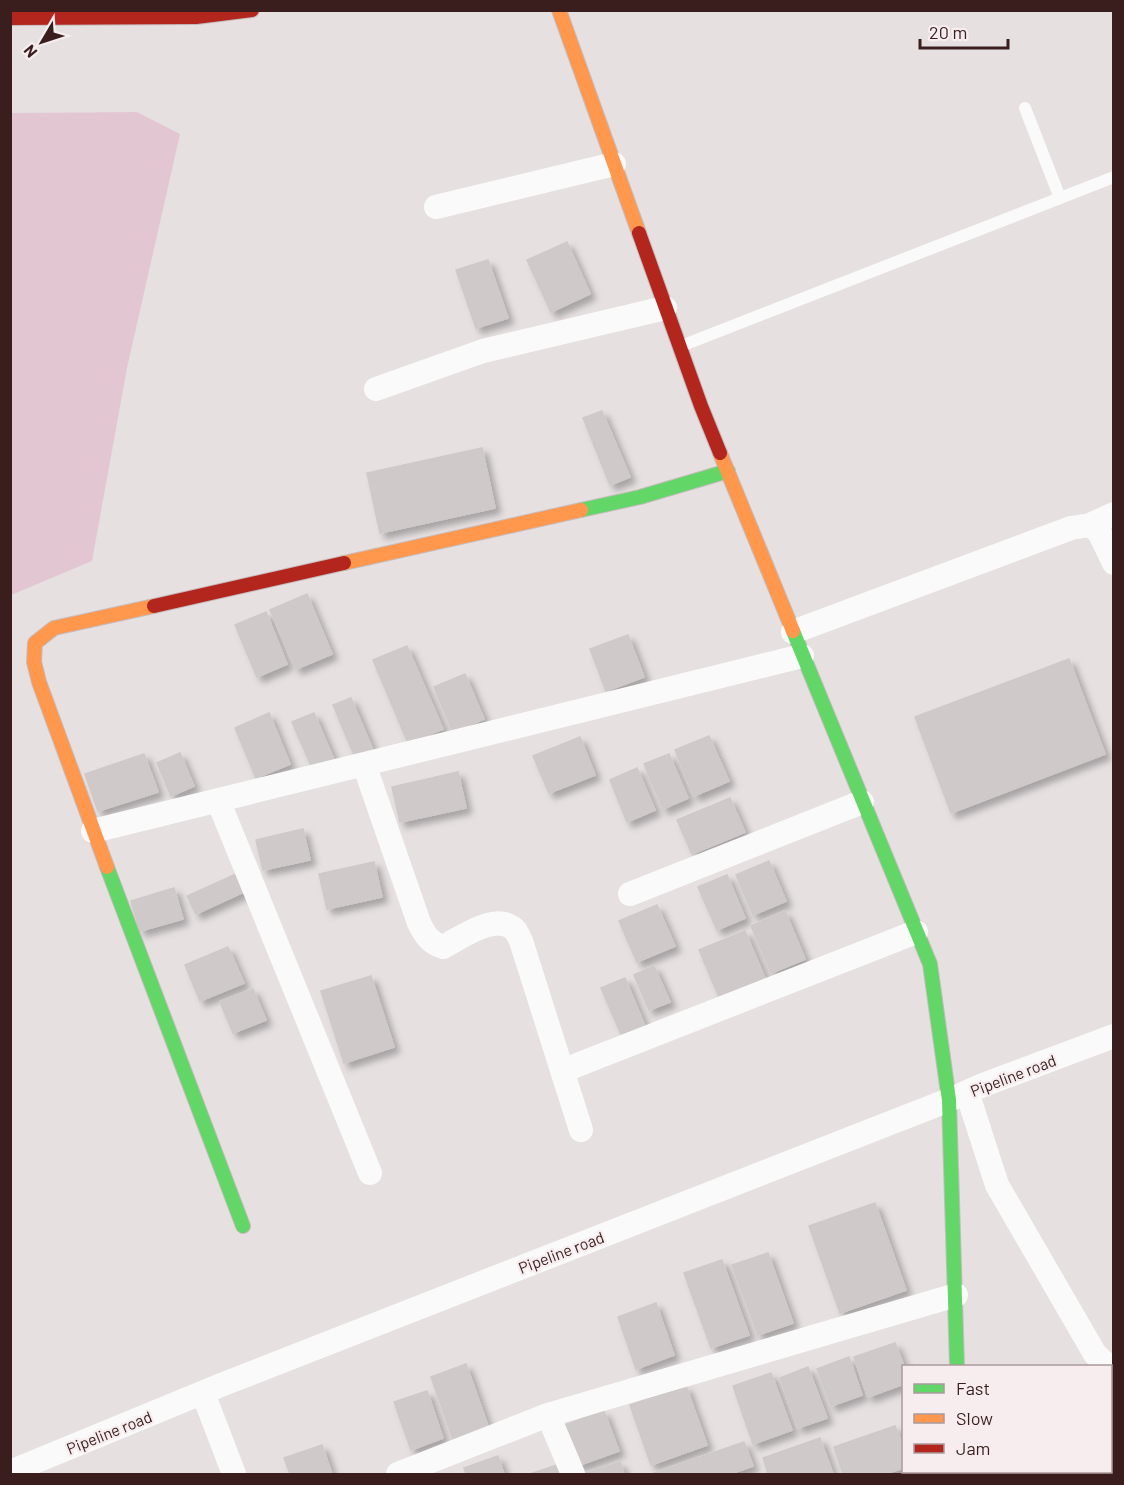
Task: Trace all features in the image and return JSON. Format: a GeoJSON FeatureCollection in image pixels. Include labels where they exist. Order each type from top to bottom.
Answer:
{"type":"FeatureCollection","features":[{"type":"Feature","properties":{"kind":"main road"},"geometry":{"type":"LineString","coordinates":[[10,18],[196,14],[252,10]]}},
{"type":"Feature","properties":{"kind":"main road"},"geometry":{"type":"LineString","coordinates":[[559,10],[701,406],[930,964],[958,1096],[957,1365]]}},
{"type":"Feature","properties":{"kind":"main road"},"geometry":{"type":"LineString","coordinates":[[243,1226],[39,682],[34,663],[34,643],[54,628],[629,500],[728,471]]}},
{"type":"Feature","properties":{"kind":"street"},"geometry":{"type":"LineString","coordinates":[[436,207],[614,164]]}},
{"type":"Feature","properties":{"kind":"street"},"geometry":{"type":"LineString","coordinates":[[376,388],[483,351],[666,308]]}},
{"type":"Feature","properties":{"kind":"street"},"geometry":{"type":"LineString","coordinates":[[793,632],[1071,528],[1090,525],[1113,514]]}},
{"type":"Feature","properties":{"kind":"street"},"geometry":{"type":"LineString","coordinates":[[1090,525],[1099,532],[1113,563]]}},
{"type":"Feature","properties":{"kind":"street"},"geometry":{"type":"LineString","coordinates":[[93,831],[802,656]]}},
{"type":"Feature","properties":{"kind":"street"},"geometry":{"type":"LineString","coordinates":[[363,764],[426,937],[443,947],[486,924],[504,923],[515,930],[521,941],[581,1130]]}},
{"type":"Feature","properties":{"kind":"street"},"geometry":{"type":"LineString","coordinates":[[218,800],[370,1173]]}},
{"type":"Feature","properties":{"kind":"street"},"geometry":{"type":"LineString","coordinates":[[630,894],[862,802]]}},
{"type":"Feature","properties":{"kind":"street"},"geometry":{"type":"LineString","coordinates":[[562,1071],[916,932]]}},
{"type":"Feature","properties":{"kind":"street","name":"Pipeline road"},"geometry":{"type":"LineString","coordinates":[[10,1473],[203,1393],[1113,1036]]}},
{"type":"Feature","properties":{"kind":"street"},"geometry":{"type":"LineString","coordinates":[[958,1096],[997,1185],[1095,1354],[1108,1365]]}},
{"type":"Feature","properties":{"kind":"street"},"geometry":{"type":"LineString","coordinates":[[398,1474],[548,1414],[956,1295]]}},
{"type":"Feature","properties":{"kind":"street"},"geometry":{"type":"LineString","coordinates":[[203,1393],[234,1474]]}},
{"type":"Feature","properties":{"kind":"street"},"geometry":{"type":"LineString","coordinates":[[548,1414],[573,1474]]}},
{"type":"Feature","properties":{"kind":"lane"},"geometry":{"type":"LineString","coordinates":[[1025,108],[1060,198]]}},
{"type":"Feature","properties":{"kind":"lane"},"geometry":{"type":"LineString","coordinates":[[680,346],[1113,177]]}},
{"type":"Feature","properties":{"kind":"shaded area"},"geometry":{"type":"Polygon","coordinates":[[[137,112],[180,134],[127,368],[92,561],[11,595],[11,113],[137,112]]]}},
{"type":"Feature","properties":{"kind":"building"},"geometry":{"type":"Polygon","coordinates":[[[567,242],[590,294],[551,312],[527,260],[567,242]]]}},
{"type":"Feature","properties":{"kind":"building"},"geometry":{"type":"Polygon","coordinates":[[[488,260],[508,318],[476,328],[456,270],[488,260]]]}},
{"type":"Feature","properties":{"kind":"building"},"geometry":{"type":"Polygon","coordinates":[[[602,411],[630,477],[610,485],[583,418],[602,411]]]}},
{"type":"Feature","properties":{"kind":"building"},"geometry":{"type":"Polygon","coordinates":[[[482,448],[495,508],[380,533],[367,473],[482,448]]]}},
{"type":"Feature","properties":{"kind":"building"},"geometry":{"type":"Polygon","coordinates":[[[307,594],[332,654],[296,669],[270,610],[307,594]]]}},
{"type":"Feature","properties":{"kind":"building"},"geometry":{"type":"Polygon","coordinates":[[[266,612],[287,664],[257,677],[235,625],[266,612]]]}},
{"type":"Feature","properties":{"kind":"building"},"geometry":{"type":"Polygon","coordinates":[[[628,635],[644,677],[606,691],[590,649],[628,635]]]}},
{"type":"Feature","properties":{"kind":"building"},"geometry":{"type":"Polygon","coordinates":[[[407,646],[443,729],[408,743],[373,660],[407,646]]]}},
{"type":"Feature","properties":{"kind":"building"},"geometry":{"type":"Polygon","coordinates":[[[1069,659],[1105,754],[951,813],[915,717],[1069,659]]]}},
{"type":"Feature","properties":{"kind":"building"},"geometry":{"type":"Polygon","coordinates":[[[465,674],[484,719],[453,732],[434,687],[465,674]]]}},
{"type":"Feature","properties":{"kind":"building"},"geometry":{"type":"Polygon","coordinates":[[[351,698],[373,750],[355,757],[333,705],[351,698]]]}},
{"type":"Feature","properties":{"kind":"building"},"geometry":{"type":"Polygon","coordinates":[[[269,713],[290,764],[256,778],[235,728],[269,713]]]}},
{"type":"Feature","properties":{"kind":"building"},"geometry":{"type":"Polygon","coordinates":[[[314,713],[335,762],[313,770],[292,722],[314,713]]]}},
{"type":"Feature","properties":{"kind":"building"},"geometry":{"type":"Polygon","coordinates":[[[709,736],[729,781],[694,796],[675,750],[709,736]]]}},
{"type":"Feature","properties":{"kind":"building"},"geometry":{"type":"Polygon","coordinates":[[[580,737],[595,775],[549,793],[533,756],[580,737]]]}},
{"type":"Feature","properties":{"kind":"building"},"geometry":{"type":"Polygon","coordinates":[[[180,753],[194,786],[171,796],[157,763],[180,753]]]}},
{"type":"Feature","properties":{"kind":"building"},"geometry":{"type":"Polygon","coordinates":[[[144,754],[158,792],[98,811],[85,774],[144,754]]]}},
{"type":"Feature","properties":{"kind":"building"},"geometry":{"type":"Polygon","coordinates":[[[669,754],[688,798],[663,809],[644,764],[669,754]]]}},
{"type":"Feature","properties":{"kind":"building"},"geometry":{"type":"Polygon","coordinates":[[[637,768],[655,810],[627,822],[610,780],[637,768]]]}},
{"type":"Feature","properties":{"kind":"building"},"geometry":{"type":"Polygon","coordinates":[[[458,772],[466,808],[400,822],[392,787],[458,772]]]}},
{"type":"Feature","properties":{"kind":"building"},"geometry":{"type":"Polygon","coordinates":[[[730,798],[745,832],[692,854],[677,820],[730,798]]]}},
{"type":"Feature","properties":{"kind":"building"},"geometry":{"type":"Polygon","coordinates":[[[303,829],[310,860],[263,870],[256,840],[303,829]]]}},
{"type":"Feature","properties":{"kind":"building"},"geometry":{"type":"Polygon","coordinates":[[[769,861],[786,901],[753,915],[736,875],[769,861]]]}},
{"type":"Feature","properties":{"kind":"building"},"geometry":{"type":"Polygon","coordinates":[[[374,862],[382,897],[327,909],[319,874],[374,862]]]}},
{"type":"Feature","properties":{"kind":"building"},"geometry":{"type":"Polygon","coordinates":[[[236,874],[244,892],[196,914],[187,896],[236,874]]]}},
{"type":"Feature","properties":{"kind":"building"},"geometry":{"type":"Polygon","coordinates":[[[727,875],[745,918],[717,930],[698,887],[727,875]]]}},
{"type":"Feature","properties":{"kind":"building"},"geometry":{"type":"Polygon","coordinates":[[[174,888],[183,919],[140,931],[131,901],[174,888]]]}},
{"type":"Feature","properties":{"kind":"building"},"geometry":{"type":"Polygon","coordinates":[[[657,905],[675,946],[637,962],[619,921],[657,905]]]}},
{"type":"Feature","properties":{"kind":"building"},"geometry":{"type":"Polygon","coordinates":[[[785,911],[805,959],[771,973],[751,926],[785,911]]]}},
{"type":"Feature","properties":{"kind":"building"},"geometry":{"type":"Polygon","coordinates":[[[745,931],[765,978],[719,997],[699,950],[745,931]]]}},
{"type":"Feature","properties":{"kind":"building"},"geometry":{"type":"Polygon","coordinates":[[[228,947],[244,983],[200,1001],[185,965],[228,947]]]}},
{"type":"Feature","properties":{"kind":"building"},"geometry":{"type":"Polygon","coordinates":[[[654,966],[670,1002],[649,1010],[634,975],[654,966]]]}},
{"type":"Feature","properties":{"kind":"building"},"geometry":{"type":"Polygon","coordinates":[[[371,976],[394,1047],[344,1063],[321,991],[371,976]]]}},
{"type":"Feature","properties":{"kind":"building"},"geometry":{"type":"Polygon","coordinates":[[[625,978],[647,1031],[624,1041],[601,988],[625,978]]]}},
{"type":"Feature","properties":{"kind":"building"},"geometry":{"type":"Polygon","coordinates":[[[253,989],[266,1020],[233,1033],[220,1002],[253,989]]]}},
{"type":"Feature","properties":{"kind":"building"},"geometry":{"type":"Polygon","coordinates":[[[875,1203],[906,1290],[840,1313],[809,1226],[875,1203]]]}},
{"type":"Feature","properties":{"kind":"building"},"geometry":{"type":"Polygon","coordinates":[[[768,1253],[793,1323],[758,1335],[732,1265],[768,1253]]]}},
{"type":"Feature","properties":{"kind":"building"},"geometry":{"type":"Polygon","coordinates":[[[722,1260],[749,1335],[711,1348],[684,1273],[722,1260]]]}},
{"type":"Feature","properties":{"kind":"building"},"geometry":{"type":"Polygon","coordinates":[[[656,1303],[674,1355],[636,1369],[618,1317],[656,1303]]]}},
{"type":"Feature","properties":{"kind":"building"},"geometry":{"type":"Polygon","coordinates":[[[895,1343],[904,1365],[902,1385],[868,1397],[854,1357],[895,1343]]]}},
{"type":"Feature","properties":{"kind":"building"},"geometry":{"type":"Polygon","coordinates":[[[849,1357],[862,1395],[831,1406],[817,1369],[849,1357]]]}},
{"type":"Feature","properties":{"kind":"building"},"geometry":{"type":"Polygon","coordinates":[[[466,1364],[488,1426],[453,1439],[431,1377],[466,1364]]]}},
{"type":"Feature","properties":{"kind":"building"},"geometry":{"type":"Polygon","coordinates":[[[808,1367],[827,1418],[798,1428],[780,1378],[808,1367]]]}},
{"type":"Feature","properties":{"kind":"building"},"geometry":{"type":"Polygon","coordinates":[[[771,1373],[792,1430],[753,1444],[733,1386],[771,1373]]]}},
{"type":"Feature","properties":{"kind":"building"},"geometry":{"type":"Polygon","coordinates":[[[686,1386],[707,1445],[651,1465],[630,1405],[686,1386]]]}},
{"type":"Feature","properties":{"kind":"building"},"geometry":{"type":"Polygon","coordinates":[[[427,1391],[443,1438],[411,1450],[394,1402],[427,1391]]]}},
{"type":"Feature","properties":{"kind":"building"},"geometry":{"type":"Polygon","coordinates":[[[604,1411],[619,1451],[577,1466],[562,1426],[604,1411]]]}},
{"type":"Feature","properties":{"kind":"building"},"geometry":{"type":"Polygon","coordinates":[[[895,1426],[902,1443],[902,1469],[884,1474],[843,1474],[834,1447],[895,1426]]]}},
{"type":"Feature","properties":{"kind":"building"},"geometry":{"type":"Polygon","coordinates":[[[820,1438],[833,1474],[768,1474],[763,1458],[820,1438]]]}},
{"type":"Feature","properties":{"kind":"building"},"geometry":{"type":"Polygon","coordinates":[[[744,1442],[753,1466],[730,1474],[654,1473],[744,1442]]]}},
{"type":"Feature","properties":{"kind":"building"},"geometry":{"type":"Polygon","coordinates":[[[322,1445],[332,1474],[290,1474],[284,1458],[322,1445]]]}},
{"type":"Feature","properties":{"kind":"building"},"geometry":{"type":"Polygon","coordinates":[[[498,1456],[504,1474],[466,1474],[464,1468],[498,1456]]]}},
{"type":"Feature","properties":{"kind":"building"},"geometry":{"type":"Polygon","coordinates":[[[620,1462],[624,1474],[583,1474],[620,1462]]]}},
{"type":"Feature","properties":{"kind":"building"},"geometry":{"type":"Polygon","coordinates":[[[560,1464],[563,1474],[530,1474],[560,1464]]]}},
{"type":"Feature","properties":{"kind":"traffic: fast"},"geometry":{"type":"LineString","coordinates":[[581,510],[640,497],[728,471]]}},
{"type":"Feature","properties":{"kind":"traffic: fast"},"geometry":{"type":"LineString","coordinates":[[793,631],[930,964],[949,1100],[957,1365]]}},
{"type":"Feature","properties":{"kind":"traffic: fast"},"geometry":{"type":"LineString","coordinates":[[107,867],[243,1226]]}},
{"type":"Feature","properties":{"kind":"traffic: slow"},"geometry":{"type":"LineString","coordinates":[[559,10],[639,233]]}},
{"type":"Feature","properties":{"kind":"traffic: slow"},"geometry":{"type":"LineString","coordinates":[[720,453],[793,631]]}},
{"type":"Feature","properties":{"kind":"traffic: slow"},"geometry":{"type":"LineString","coordinates":[[344,563],[581,510]]}},
{"type":"Feature","properties":{"kind":"traffic: slow"},"geometry":{"type":"LineString","coordinates":[[107,867],[39,682],[34,662],[35,643],[54,628],[154,606]]}},
{"type":"Feature","properties":{"kind":"traffic: jam"},"geometry":{"type":"LineString","coordinates":[[10,18],[196,17],[252,10]]}},
{"type":"Feature","properties":{"kind":"traffic: jam"},"geometry":{"type":"LineString","coordinates":[[639,233],[720,453]]}},
{"type":"Feature","properties":{"kind":"traffic: jam"},"geometry":{"type":"LineString","coordinates":[[154,606],[344,563]]}}]}
